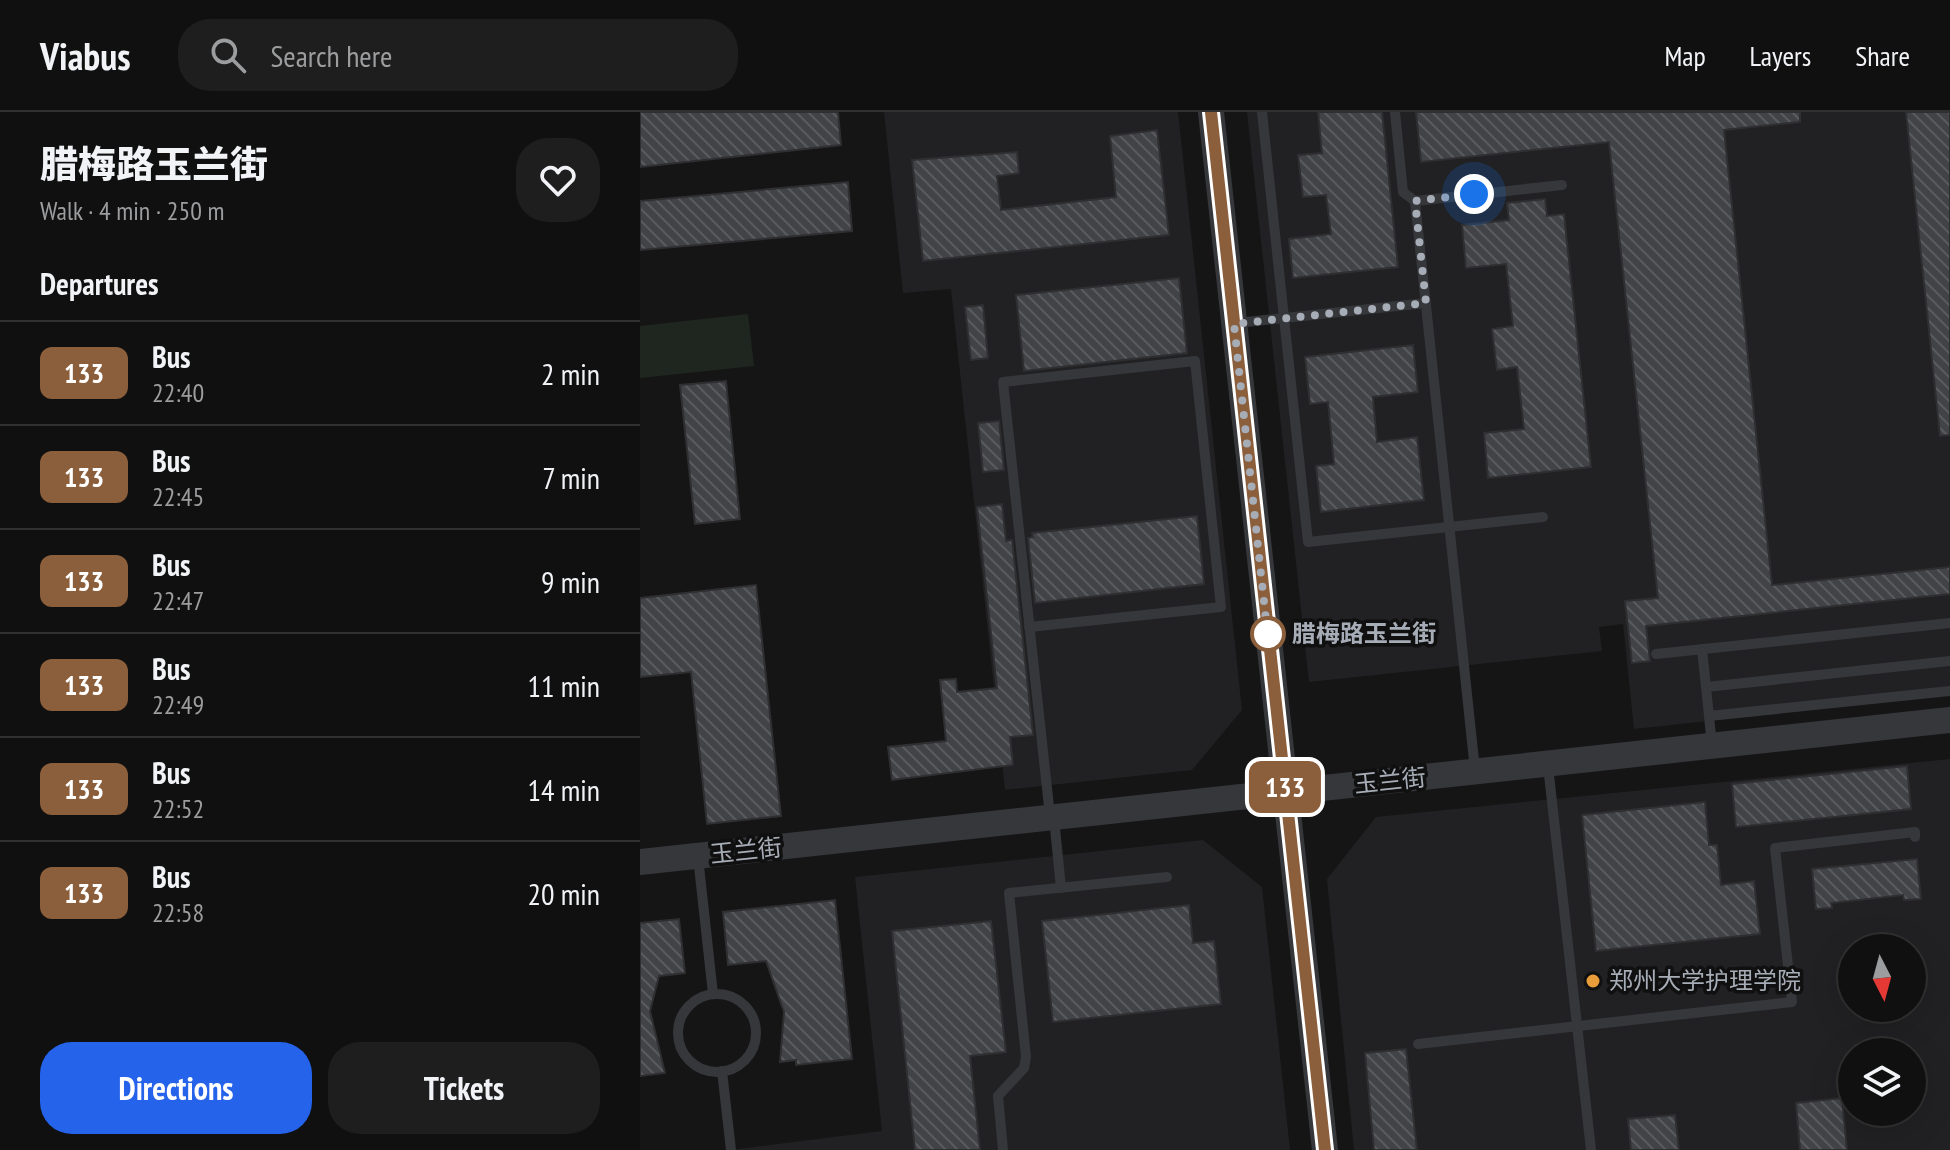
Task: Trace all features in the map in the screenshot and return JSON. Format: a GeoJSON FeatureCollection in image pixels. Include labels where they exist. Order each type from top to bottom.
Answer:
{"type":"FeatureCollection","features":[{"type":"Feature","properties":{"kind":"street"},"geometry":{"type":"LineString","coordinates":[[1211,112],[1325,1150]]}},
{"type":"Feature","properties":{"kind":"street","name":"玉兰街"},"geometry":{"type":"LineString","coordinates":[[640,862],[1950,720]]}},
{"type":"Feature","properties":{"kind":"lane"},"geometry":{"type":"LineString","coordinates":[[1262,112],[1308,542],[1543,517]]}},
{"type":"Feature","properties":{"kind":"lane"},"geometry":{"type":"LineString","coordinates":[[1395,112],[1403,192],[1415,201],[1562,185]]}},
{"type":"Feature","properties":{"kind":"lane"},"geometry":{"type":"LineString","coordinates":[[1415,201],[1475,772]]}},
{"type":"Feature","properties":{"kind":"lane"},"geometry":{"type":"LineString","coordinates":[[1234,324],[1426,303]]}},
{"type":"Feature","properties":{"kind":"lane"},"geometry":{"type":"LineString","coordinates":[[1029,627],[1221,607],[1195,361],[1003,382],[1029,627],[1061,888]]}},
{"type":"Feature","properties":{"kind":"lane"},"geometry":{"type":"LineString","coordinates":[[1656,654],[1950,623]]}},
{"type":"Feature","properties":{"kind":"lane"},"geometry":{"type":"LineString","coordinates":[[1702,649],[1712,745]]}},
{"type":"Feature","properties":{"kind":"lane"},"geometry":{"type":"LineString","coordinates":[[1706,687],[1950,661]]}},
{"type":"Feature","properties":{"kind":"lane"},"geometry":{"type":"LineString","coordinates":[[1709,716],[1950,691]]}},
{"type":"Feature","properties":{"kind":"lane"},"geometry":{"type":"LineString","coordinates":[[1548,764],[1591,1150]]}},
{"type":"Feature","properties":{"kind":"lane"},"geometry":{"type":"LineString","coordinates":[[1418,1044],[1792,1002],[1775,848],[1915,832],[1915,837]]}},
{"type":"Feature","properties":{"kind":"lane"},"geometry":{"type":"LineString","coordinates":[[698,856],[713,994]]}},
{"type":"Feature","properties":{"kind":"lane"},"geometry":{"type":"LineString","coordinates":[[1003,1150],[998,1096],[1024,1068],[1026,1057],[1009,893],[1167,877]]}},
{"type":"Feature","properties":{"kind":"lane"},"geometry":{"type":"LineString","coordinates":[[713,994],[727,995],[744,1004],[756,1031],[745,1060],[722,1071],[705,1070],[689,1060],[678,1033],[689,1005],[713,994]]}},
{"type":"Feature","properties":{"kind":"lane"},"geometry":{"type":"LineString","coordinates":[[722,1071],[731,1150]]}},
{"type":"Feature","properties":{"kind":"shaded area"},"geometry":{"type":"Polygon","coordinates":[[[884,112],[1178,112],[1242,710],[1192,770],[1005,790],[951,289],[903,293],[884,112]]]}},
{"type":"Feature","properties":{"kind":"shaded area"},"geometry":{"type":"Polygon","coordinates":[[[1247,112],[1950,112],[1950,695],[1634,729],[1623,624],[1599,627],[1602,651],[1309,682],[1247,112]]]}},
{"type":"Feature","properties":{"kind":"shaded area"},"geometry":{"type":"Polygon","coordinates":[[[748,314],[754,366],[640,378],[640,326],[748,314]]]}},
{"type":"Feature","properties":{"kind":"shaded area","name":"郑州大学护理学院"},"geometry":{"type":"Polygon","coordinates":[[[1950,759],[1950,1150],[1354,1150],[1327,879],[1376,817],[1950,759]]]}},
{"type":"Feature","properties":{"kind":"shaded area"},"geometry":{"type":"Polygon","coordinates":[[[1203,840],[1262,887],[1290,1150],[731,1150],[882,1131],[855,877],[1203,840]]]}},
{"type":"Feature","properties":{"kind":"building"},"geometry":{"type":"Polygon","coordinates":[[[640,112],[838,112],[841,145],[640,167],[640,112]]]}},
{"type":"Feature","properties":{"kind":"building"},"geometry":{"type":"Polygon","coordinates":[[[1318,112],[1382,112],[1398,267],[1293,278],[1289,239],[1331,234],[1326,195],[1303,197],[1298,155],[1322,153],[1318,112]]]}},
{"type":"Feature","properties":{"kind":"building"},"geometry":{"type":"Polygon","coordinates":[[[1416,112],[1800,112],[1800,122],[1724,130],[1772,585],[1950,567],[1950,594],[1646,626],[1650,661],[1632,663],[1625,601],[1658,598],[1609,142],[1421,162],[1416,112]]]}},
{"type":"Feature","properties":{"kind":"building"},"geometry":{"type":"Polygon","coordinates":[[[1906,112],[1950,112],[1950,435],[1940,436],[1906,112]]]}},
{"type":"Feature","properties":{"kind":"building"},"geometry":{"type":"Polygon","coordinates":[[[1157,130],[1169,235],[923,261],[912,160],[1017,152],[1019,173],[997,176],[1001,210],[1116,197],[1110,136],[1157,130]]]}},
{"type":"Feature","properties":{"kind":"building"},"geometry":{"type":"Polygon","coordinates":[[[848,182],[852,231],[640,250],[640,201],[848,182]]]}},
{"type":"Feature","properties":{"kind":"building"},"geometry":{"type":"Polygon","coordinates":[[[1545,199],[1547,216],[1564,214],[1591,467],[1488,478],[1484,433],[1524,429],[1517,367],[1497,370],[1492,329],[1513,326],[1506,264],[1466,268],[1462,225],[1509,220],[1507,203],[1545,199]]]}},
{"type":"Feature","properties":{"kind":"building"},"geometry":{"type":"Polygon","coordinates":[[[1179,278],[1187,353],[1024,371],[1016,295],[1179,278]]]}},
{"type":"Feature","properties":{"kind":"building"},"geometry":{"type":"Polygon","coordinates":[[[983,305],[988,358],[971,360],[965,307],[983,305]]]}},
{"type":"Feature","properties":{"kind":"building"},"geometry":{"type":"Polygon","coordinates":[[[1413,345],[1418,392],[1373,397],[1377,442],[1417,437],[1424,500],[1321,512],[1316,466],[1334,464],[1328,402],[1310,404],[1305,357],[1413,345]]]}},
{"type":"Feature","properties":{"kind":"building"},"geometry":{"type":"Polygon","coordinates":[[[726,381],[740,519],[695,524],[680,385],[726,381]]]}},
{"type":"Feature","properties":{"kind":"building"},"geometry":{"type":"Polygon","coordinates":[[[999,421],[1004,470],[983,472],[978,423],[999,421]]]}},
{"type":"Feature","properties":{"kind":"building"},"geometry":{"type":"Polygon","coordinates":[[[1002,504],[1006,541],[1012,540],[1033,735],[1010,737],[1013,765],[892,780],[888,747],[946,741],[940,680],[956,679],[957,692],[997,688],[977,507],[1002,504]]]}},
{"type":"Feature","properties":{"kind":"building"},"geometry":{"type":"Polygon","coordinates":[[[1197,516],[1204,584],[1035,603],[1028,538],[1033,537],[1032,533],[1197,516]]]}},
{"type":"Feature","properties":{"kind":"building"},"geometry":{"type":"Polygon","coordinates":[[[756,585],[781,816],[707,824],[691,672],[640,677],[640,598],[756,585]]]}},
{"type":"Feature","properties":{"kind":"building"},"geometry":{"type":"Polygon","coordinates":[[[1907,766],[1911,809],[1736,827],[1732,784],[1907,766]]]}},
{"type":"Feature","properties":{"kind":"building"},"geometry":{"type":"Polygon","coordinates":[[[1705,802],[1709,845],[1717,845],[1721,885],[1754,881],[1760,934],[1596,951],[1582,815],[1705,802]]]}},
{"type":"Feature","properties":{"kind":"building"},"geometry":{"type":"Polygon","coordinates":[[[1917,859],[1921,899],[1904,900],[1903,895],[1831,903],[1832,908],[1816,909],[1812,869],[1917,859]]]}},
{"type":"Feature","properties":{"kind":"building"},"geometry":{"type":"Polygon","coordinates":[[[835,900],[852,1059],[796,1065],[796,1060],[780,1062],[784,1012],[766,961],[728,965],[723,912],[835,900]]]}},
{"type":"Feature","properties":{"kind":"building"},"geometry":{"type":"Polygon","coordinates":[[[1189,905],[1193,943],[1214,941],[1221,1004],[1053,1022],[1042,921],[1189,905]]]}},
{"type":"Feature","properties":{"kind":"building"},"geometry":{"type":"Polygon","coordinates":[[[679,919],[685,973],[659,976],[650,1011],[665,1073],[640,1076],[640,923],[679,919]]]}},
{"type":"Feature","properties":{"kind":"building"},"geometry":{"type":"Polygon","coordinates":[[[991,921],[1006,1052],[970,1056],[980,1150],[915,1150],[892,931],[991,921]]]}},
{"type":"Feature","properties":{"kind":"building"},"geometry":{"type":"Polygon","coordinates":[[[1406,1049],[1417,1150],[1374,1150],[1365,1053],[1406,1049]]]}},
{"type":"Feature","properties":{"kind":"building"},"geometry":{"type":"Polygon","coordinates":[[[1838,1098],[1838,1126],[1845,1126],[1847,1150],[1800,1150],[1796,1103],[1838,1098]]]}},
{"type":"Feature","properties":{"kind":"building"},"geometry":{"type":"Polygon","coordinates":[[[1675,1115],[1679,1150],[1631,1150],[1628,1119],[1675,1115]]]}},
{"type":"Feature","properties":{"kind":"bus line","name":"133"},"geometry":{"type":"LineString","coordinates":[[1211,112],[1325,1150]]}},
{"type":"Feature","properties":{"kind":"place","name":"腊梅路玉兰街"},"geometry":{"type":"Point","coordinates":[1268,634]}},
{"type":"Feature","properties":{"kind":"place","name":"郑州大学护理学院"},"geometry":{"type":"Point","coordinates":[1593,981]}},
{"type":"Feature","properties":{"kind":"route"},"geometry":{"type":"LineString","coordinates":[[1268,634],[1268,639],[1234,324],[1426,303],[1415,201],[1474,194]]}}]}
